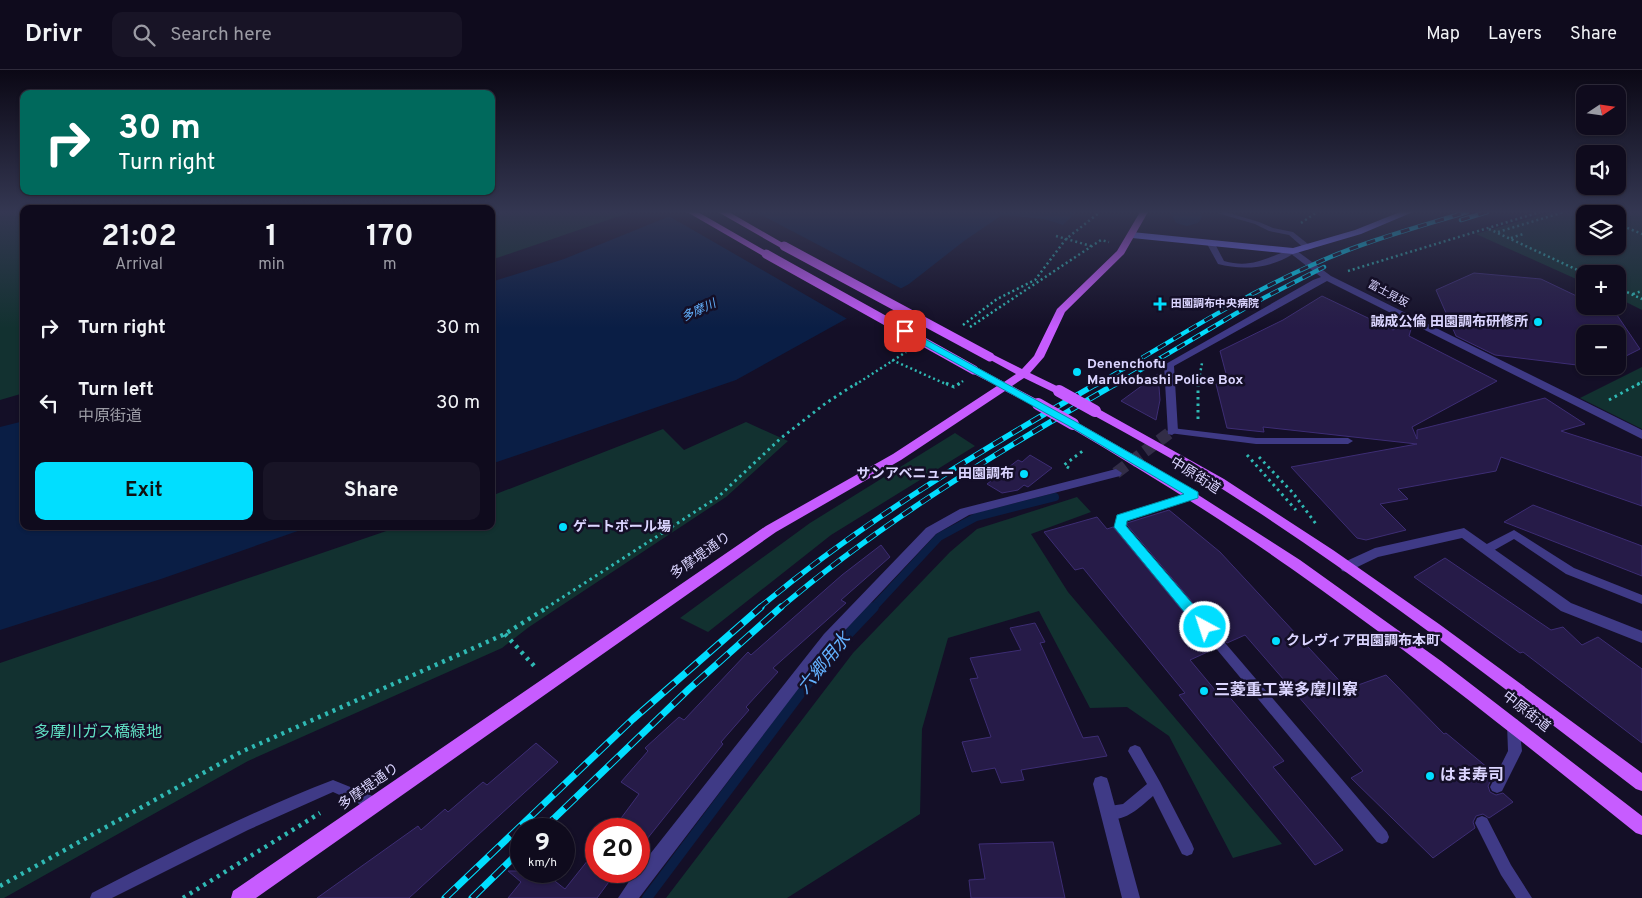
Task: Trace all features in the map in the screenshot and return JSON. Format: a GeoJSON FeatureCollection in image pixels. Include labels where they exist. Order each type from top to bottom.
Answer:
{"type":"FeatureCollection","features":[{"type":"Feature","properties":{"kind":"main road","name":"中原街道"},"geometry":{"type":"LineString","coordinates":[[761,251],[1038,404],[1194,495],[1380,622],[1513,723],[1642,827]]}},
{"type":"Feature","properties":{"kind":"main road","name":"中原街道"},"geometry":{"type":"LineString","coordinates":[[794,251],[1023,374],[1059,391],[1219,482],[1347,567],[1486,665],[1642,783]]}},
{"type":"Feature","properties":{"kind":"main road","name":"多摩堤通り"},"geometry":{"type":"LineString","coordinates":[[240,898],[771,529],[897,457],[1006,387],[1023,374],[1039,357],[1060,311],[1122,251]]}},
{"type":"Feature","properties":{"kind":"street"},"geometry":{"type":"LineString","coordinates":[[1289,251],[1293,251]]}},
{"type":"Feature","properties":{"kind":"street","name":"富士見坂"},"geometry":{"type":"LineString","coordinates":[[1293,251],[1328,278],[1596,414],[1642,435]]}},
{"type":"Feature","properties":{"kind":"street"},"geometry":{"type":"LineString","coordinates":[[1172,431],[1169,365],[1316,282],[1328,278]]}},
{"type":"Feature","properties":{"kind":"street"},"geometry":{"type":"LineString","coordinates":[[627,898],[829,638],[931,531],[964,512],[1116,473]]}},
{"type":"Feature","properties":{"kind":"street"},"geometry":{"type":"LineString","coordinates":[[1347,567],[1375,553],[1464,533],[1566,607],[1642,637]]}},
{"type":"Feature","properties":{"kind":"street"},"geometry":{"type":"LineString","coordinates":[[1101,784],[1131,898]]}},
{"type":"Feature","properties":{"kind":"lane"},"geometry":{"type":"LineString","coordinates":[[1214,251],[1220,262],[1230,265],[1259,266],[1293,251]]}},
{"type":"Feature","properties":{"kind":"lane"},"geometry":{"type":"LineString","coordinates":[[1172,431],[1198,436],[1256,441],[1348,441]]}},
{"type":"Feature","properties":{"kind":"lane"},"geometry":{"type":"LineString","coordinates":[[1194,495],[1121,518],[1120,527],[1382,837]]}},
{"type":"Feature","properties":{"kind":"lane"},"geometry":{"type":"LineString","coordinates":[[1487,549],[1514,534],[1570,571],[1642,600]]}},
{"type":"Feature","properties":{"kind":"lane"},"geometry":{"type":"LineString","coordinates":[[1497,787],[1515,751],[1513,723]]}},
{"type":"Feature","properties":{"kind":"lane"},"geometry":{"type":"LineString","coordinates":[[1135,751],[1187,849]]}},
{"type":"Feature","properties":{"kind":"lane"},"geometry":{"type":"LineString","coordinates":[[97,898],[202,843],[279,807],[333,786],[375,804]]}},
{"type":"Feature","properties":{"kind":"lane"},"geometry":{"type":"LineString","coordinates":[[1108,812],[1126,810],[1155,786]]}},
{"type":"Feature","properties":{"kind":"lane"},"geometry":{"type":"LineString","coordinates":[[1482,823],[1506,870],[1525,898]]}},
{"type":"Feature","properties":{"kind":"path"},"geometry":{"type":"LineString","coordinates":[[1057,251],[1035,280],[998,299],[963,324],[963,332],[1085,251]]}},
{"type":"Feature","properties":{"kind":"path"},"geometry":{"type":"LineString","coordinates":[[1328,278],[1416,251]]}},
{"type":"Feature","properties":{"kind":"path"},"geometry":{"type":"LineString","coordinates":[[1536,251],[1576,269]]}},
{"type":"Feature","properties":{"kind":"path"},"geometry":{"type":"LineString","coordinates":[[1626,291],[1642,299]]}},
{"type":"Feature","properties":{"kind":"path"},"geometry":{"type":"LineString","coordinates":[[1632,294],[1642,291]]}},
{"type":"Feature","properties":{"kind":"path"},"geometry":{"type":"LineString","coordinates":[[1198,436],[1198,386],[1206,343]]}},
{"type":"Feature","properties":{"kind":"path"},"geometry":{"type":"LineString","coordinates":[[0,886],[241,752],[505,634],[718,496],[781,438],[819,408],[891,360],[910,350]]}},
{"type":"Feature","properties":{"kind":"path"},"geometry":{"type":"LineString","coordinates":[[891,360],[954,388],[963,381]]}},
{"type":"Feature","properties":{"kind":"path"},"geometry":{"type":"LineString","coordinates":[[1596,414],[1597,407],[1642,382]]}},
{"type":"Feature","properties":{"kind":"path"},"geometry":{"type":"LineString","coordinates":[[1229,438],[1301,515]]}},
{"type":"Feature","properties":{"kind":"path"},"geometry":{"type":"LineString","coordinates":[[1267,456],[1259,456],[1309,512],[1317,526]]}},
{"type":"Feature","properties":{"kind":"path"},"geometry":{"type":"LineString","coordinates":[[505,634],[540,672]]}},
{"type":"Feature","properties":{"kind":"path"},"geometry":{"type":"LineString","coordinates":[[183,898],[352,794]]}},
{"type":"Feature","properties":{"kind":"green space"},"geometry":{"type":"Polygon","coordinates":[[[0,251],[20,251],[20,394],[0,400],[0,251]]]}},
{"type":"Feature","properties":{"kind":"green space"},"geometry":{"type":"Polygon","coordinates":[[[495,251],[518,251],[495,259],[495,251]]]}},
{"type":"Feature","properties":{"kind":"green space"},"geometry":{"type":"Polygon","coordinates":[[[1513,251],[1576,251],[1576,255],[1626,255],[1626,251],[1642,251],[1642,310],[1626,302],[1626,265],[1576,265],[1576,279],[1513,251]]]}},
{"type":"Feature","properties":{"kind":"green space"},"geometry":{"type":"Polygon","coordinates":[[[1642,367],[1642,429],[1580,398],[1642,367]]]}},
{"type":"Feature","properties":{"kind":"green space","name":"多摩川ガス橋緑地"},"geometry":{"type":"Polygon","coordinates":[[[746,422],[788,441],[726,497],[529,627],[502,648],[248,761],[4,898],[0,898],[0,663],[389,530],[495,530],[495,494],[663,429],[684,450],[746,422]]]}},
{"type":"Feature","properties":{"kind":"green space"},"geometry":{"type":"Polygon","coordinates":[[[955,433],[975,446],[831,535],[708,632],[680,618],[810,523],[955,433]]]}},
{"type":"Feature","properties":{"kind":"green space"},"geometry":{"type":"Polygon","coordinates":[[[1077,497],[1091,512],[1031,534],[1068,592],[1282,844],[1233,858],[1169,736],[1127,707],[1090,708],[1039,611],[948,638],[922,729],[920,814],[787,898],[666,898],[853,653],[950,552],[977,529],[1077,497]]]}},
{"type":"Feature","properties":{"kind":"water","name":"多摩川"},"geometry":{"type":"Polygon","coordinates":[[[585,251],[952,251],[909,284],[736,380],[495,463],[495,281],[585,251]]]}},
{"type":"Feature","properties":{"kind":"water"},"geometry":{"type":"Polygon","coordinates":[[[20,422],[20,530],[301,530],[161,579],[0,630],[0,427],[20,422]]]}},
{"type":"Feature","properties":{"kind":"pier"},"geometry":{"type":"Polygon","coordinates":[[[729,251],[829,251],[904,290],[849,320],[729,251]]]}},
{"type":"Feature","properties":{"kind":"building"},"geometry":{"type":"Polygon","coordinates":[[[1474,273],[1541,279],[1576,296],[1576,315],[1617,315],[1624,325],[1576,325],[1576,365],[1495,355],[1456,336],[1436,290],[1474,273]]]}},
{"type":"Feature","properties":{"kind":"building"},"geometry":{"type":"Polygon","coordinates":[[[1322,296],[1393,330],[1406,323],[1412,326],[1409,336],[1497,381],[1412,427],[1417,439],[1417,430],[1545,398],[1585,424],[1561,431],[1642,457],[1642,506],[1501,457],[1496,471],[1398,489],[1408,499],[1380,504],[1406,530],[1366,540],[1357,538],[1291,467],[1417,444],[1263,427],[1264,432],[1227,428],[1216,384],[1229,385],[1220,351],[1283,320],[1322,296]]]}},
{"type":"Feature","properties":{"kind":"building"},"geometry":{"type":"Polygon","coordinates":[[[1626,328],[1640,349],[1626,356],[1626,328]]]}},
{"type":"Feature","properties":{"kind":"building"},"geometry":{"type":"Polygon","coordinates":[[[1158,374],[1160,400],[1156,420],[1121,401],[1158,374]]]}},
{"type":"Feature","properties":{"kind":"building","name":"サンアベニュー 田園調布"},"geometry":{"type":"Polygon","coordinates":[[[1030,455],[1052,468],[1028,487],[1024,485],[1018,490],[1002,493],[987,484],[1018,460],[1022,462],[1030,455]]]}},
{"type":"Feature","properties":{"kind":"building"},"geometry":{"type":"Polygon","coordinates":[[[1533,505],[1642,546],[1642,576],[1504,522],[1533,505]]]}},
{"type":"Feature","properties":{"kind":"building"},"geometry":{"type":"Polygon","coordinates":[[[1169,510],[1220,552],[1347,689],[1386,675],[1444,734],[1446,733],[1494,773],[1486,778],[1490,782],[1488,786],[1490,792],[1496,795],[1503,793],[1513,802],[1489,818],[1483,814],[1476,816],[1473,822],[1475,828],[1433,858],[1351,778],[1363,771],[1245,635],[1227,643],[1127,525],[1127,523],[1169,510]]]}},
{"type":"Feature","properties":{"kind":"building","name":"三菱重工業多摩川寮"},"geometry":{"type":"Polygon","coordinates":[[[1097,517],[1107,529],[1113,527],[1214,649],[1190,660],[1215,690],[1221,687],[1284,761],[1273,767],[1343,850],[1315,865],[1179,695],[1185,693],[1083,568],[1075,570],[1044,532],[1097,517]]]}},
{"type":"Feature","properties":{"kind":"building"},"geometry":{"type":"Polygon","coordinates":[[[881,545],[890,557],[841,600],[846,603],[773,668],[778,672],[746,707],[749,710],[721,742],[723,744],[650,835],[650,818],[621,818],[639,794],[621,782],[648,751],[645,748],[679,717],[684,720],[748,652],[751,655],[842,575],[881,545]]]}},
{"type":"Feature","properties":{"kind":"building"},"geometry":{"type":"Polygon","coordinates":[[[1445,558],[1551,630],[1563,627],[1582,645],[1598,637],[1642,669],[1642,743],[1523,652],[1520,653],[1414,577],[1445,558]]]}},
{"type":"Feature","properties":{"kind":"building"},"geometry":{"type":"Polygon","coordinates":[[[1035,623],[1045,642],[1040,643],[1083,738],[1098,736],[1107,756],[1021,770],[1024,780],[1001,783],[995,768],[972,772],[962,742],[991,737],[970,679],[978,678],[970,658],[1021,650],[1010,628],[1035,623]]]}},
{"type":"Feature","properties":{"kind":"building"},"geometry":{"type":"Polygon","coordinates":[[[536,743],[558,762],[409,898],[317,898],[418,826],[421,830],[445,809],[448,812],[483,782],[487,785],[536,743]]]}},
{"type":"Feature","properties":{"kind":"building"},"geometry":{"type":"Polygon","coordinates":[[[1053,842],[1065,898],[971,898],[969,880],[985,879],[979,844],[1053,842]]]}},
{"type":"Feature","properties":{"kind":"building"},"geometry":{"type":"Polygon","coordinates":[[[585,864],[585,883],[608,883],[597,898],[508,898],[520,883],[557,883],[565,889],[570,883],[575,883],[575,876],[585,864]]]}},
{"type":"Feature","properties":{"kind":"waterway","name":"六郷用水"},"geometry":{"type":"LineString","coordinates":[[873,608],[939,537],[976,517],[1055,497]]}},
{"type":"Feature","properties":{"kind":"waterway","name":"六郷用水"},"geometry":{"type":"LineString","coordinates":[[647,898],[833,650],[874,607]]}},
{"type":"Feature","properties":{"kind":"tunnel"},"geometry":{"type":"LineString","coordinates":[[1116,473],[1172,431]]}},
{"type":"Feature","properties":{"kind":"railway"},"geometry":{"type":"LineString","coordinates":[[1096,385],[1229,307],[1284,278],[1346,251]]}},
{"type":"Feature","properties":{"kind":"railway"},"geometry":{"type":"LineString","coordinates":[[1115,385],[1252,304],[1324,267]]}},
{"type":"Feature","properties":{"kind":"railway"},"geometry":{"type":"LineString","coordinates":[[759,608],[840,545],[881,516],[1010,434],[1098,383]]}},
{"type":"Feature","properties":{"kind":"railway"},"geometry":{"type":"LineString","coordinates":[[780,608],[860,545],[901,516],[1029,434],[1117,383]]}},
{"type":"Feature","properties":{"kind":"railway"},"geometry":{"type":"LineString","coordinates":[[445,898],[633,719],[761,607]]}},
{"type":"Feature","properties":{"kind":"railway"},"geometry":{"type":"LineString","coordinates":[[554,818],[689,689],[781,607]]}},
{"type":"Feature","properties":{"kind":"railway"},"geometry":{"type":"LineString","coordinates":[[472,898],[510,861]]}},
{"type":"Feature","properties":{"kind":"place","name":"田園調布中央病院"},"geometry":{"type":"Point","coordinates":[1160,304]}},
{"type":"Feature","properties":{"kind":"place","name":"誠成公倫 田園調布研修所"},"geometry":{"type":"Point","coordinates":[1538,322]}},
{"type":"Feature","properties":{"kind":"place","name":"Denenchofu Marukobashi Police Box"},"geometry":{"type":"Point","coordinates":[1077,372]}},
{"type":"Feature","properties":{"kind":"place","name":"サンアベニュー 田園調布"},"geometry":{"type":"Point","coordinates":[1024,474]}},
{"type":"Feature","properties":{"kind":"place","name":"ゲートボール場"},"geometry":{"type":"Point","coordinates":[563,527]}},
{"type":"Feature","properties":{"kind":"place","name":"クレヴィア田園調布本町"},"geometry":{"type":"Point","coordinates":[1276,641]}},
{"type":"Feature","properties":{"kind":"place","name":"三菱重工業多摩川寮"},"geometry":{"type":"Point","coordinates":[1204,691]}},
{"type":"Feature","properties":{"kind":"place","name":"はま寿司"},"geometry":{"type":"Point","coordinates":[1430,776]}},
{"type":"Feature","properties":{"kind":"route"},"geometry":{"type":"LineString","coordinates":[[905,331],[1038,404],[1194,495],[1121,518],[1120,527],[1205,627]]}}]}
